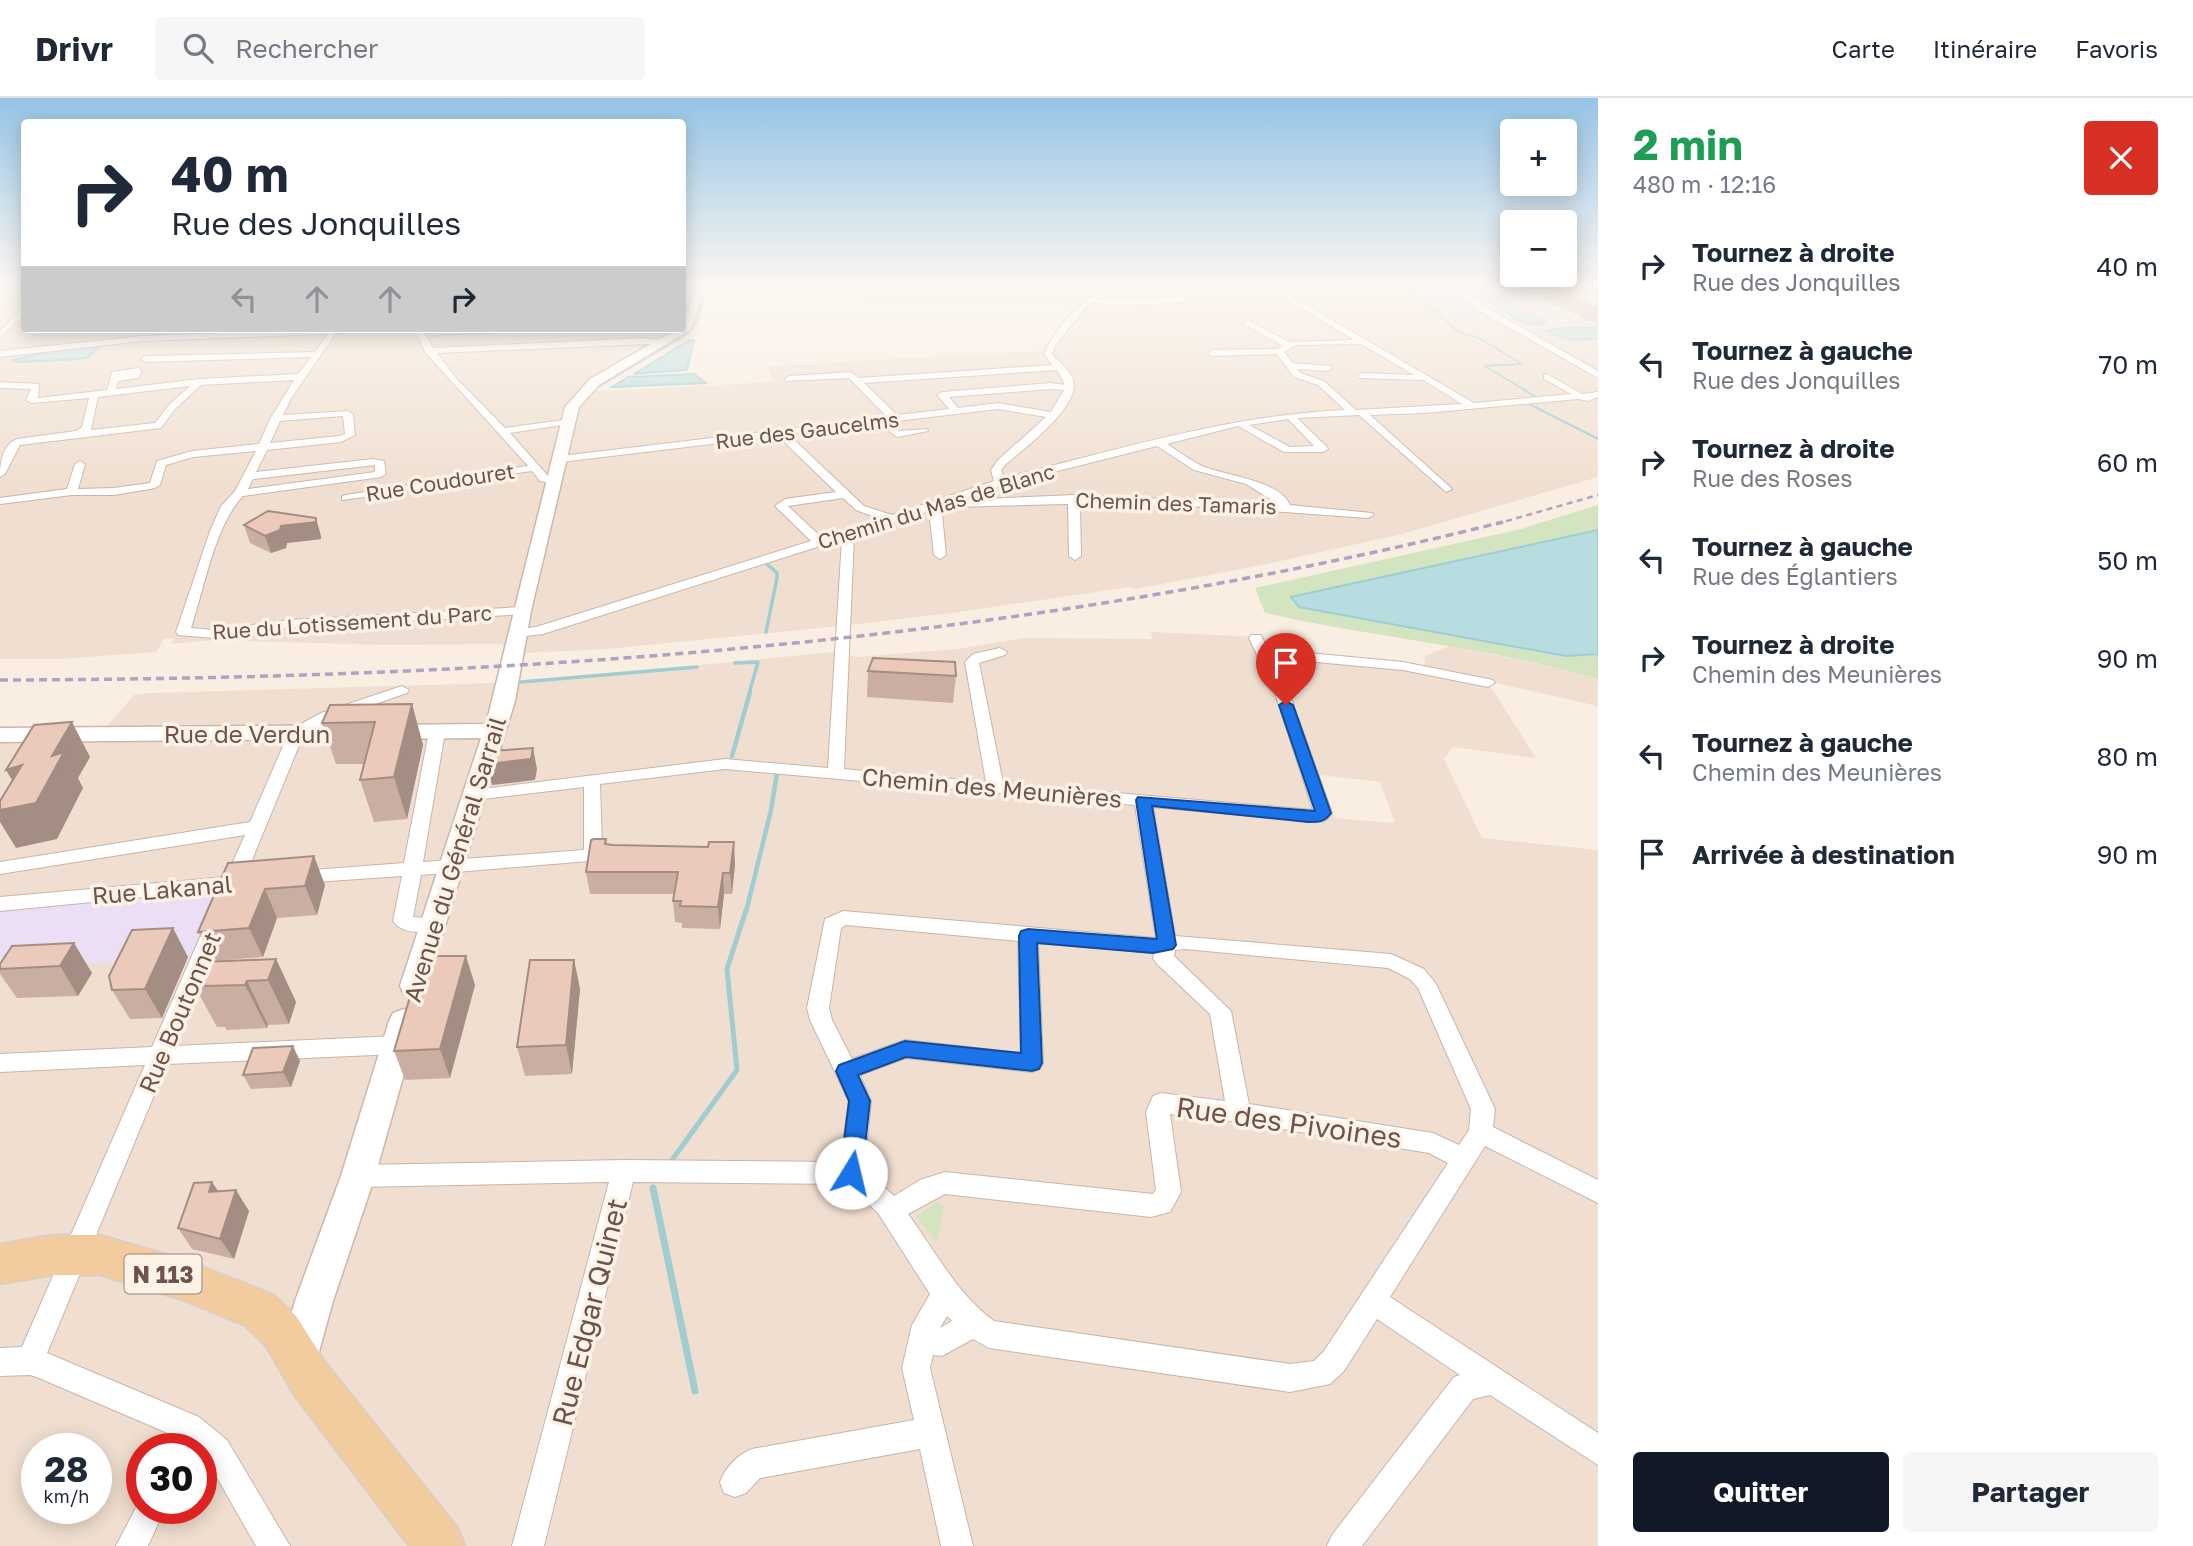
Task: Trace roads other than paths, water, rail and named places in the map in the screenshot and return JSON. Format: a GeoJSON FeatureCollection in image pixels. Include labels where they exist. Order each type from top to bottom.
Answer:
{"type":"FeatureCollection","features":[{"type":"Feature","properties":{"kind":"main road","name":"Avenue du Général Sarrail"},"geometry":{"type":"LineString","coordinates":[[299,1359],[314,1301],[358,1175],[432,924],[495,732],[572,407],[582,392],[647,354]]}},
{"type":"Feature","properties":{"kind":"main road","name":"Rue de Verdun"},"geometry":{"type":"LineString","coordinates":[[0,735],[44,741],[296,733],[495,732]]}},
{"type":"Feature","properties":{"kind":"main road","name":"N 113"},"geometry":{"type":"LineString","coordinates":[[0,1264],[78,1253],[100,1255],[184,1280],[259,1310],[281,1331],[310,1379],[440,1546]]}},
{"type":"Feature","properties":{"kind":"main road"},"geometry":{"type":"LineString","coordinates":[[267,1316],[314,1301]]}},
{"type":"Feature","properties":{"kind":"street"},"geometry":{"type":"LineString","coordinates":[[145,359],[317,354]]}},
{"type":"Feature","properties":{"kind":"street"},"geometry":{"type":"LineString","coordinates":[[240,493],[275,419],[317,354]]}},
{"type":"Feature","properties":{"kind":"street"},"geometry":{"type":"LineString","coordinates":[[431,354],[544,479],[555,481]]}},
{"type":"Feature","properties":{"kind":"street"},"geometry":{"type":"LineString","coordinates":[[1002,482],[996,470],[1002,462],[1053,415],[1067,396],[1068,379],[1048,354]]}},
{"type":"Feature","properties":{"kind":"street"},"geometry":{"type":"LineString","coordinates":[[1281,354],[1297,375],[1321,383],[1332,391],[1331,394],[1341,404],[1357,412],[1446,489]]}},
{"type":"Feature","properties":{"kind":"street"},"geometry":{"type":"LineString","coordinates":[[1382,354],[1473,406]]}},
{"type":"Feature","properties":{"kind":"street"},"geometry":{"type":"LineString","coordinates":[[1561,354],[1598,375]]}},
{"type":"Feature","properties":{"kind":"street"},"geometry":{"type":"LineString","coordinates":[[274,365],[310,364]]}},
{"type":"Feature","properties":{"kind":"street"},"geometry":{"type":"LineString","coordinates":[[858,381],[1057,366]]}},
{"type":"Feature","properties":{"kind":"street"},"geometry":{"type":"LineString","coordinates":[[1292,366],[1328,368]]}},
{"type":"Feature","properties":{"kind":"street"},"geometry":{"type":"LineString","coordinates":[[789,379],[851,375],[895,419]]}},
{"type":"Feature","properties":{"kind":"street"},"geometry":{"type":"LineString","coordinates":[[1362,376],[1424,378]]}},
{"type":"Feature","properties":{"kind":"street"},"geometry":{"type":"LineString","coordinates":[[0,385],[36,386],[31,400],[38,401],[200,382],[301,377]]}},
{"type":"Feature","properties":{"kind":"street"},"geometry":{"type":"LineString","coordinates":[[1548,377],[1586,396]]}},
{"type":"Feature","properties":{"kind":"street"},"geometry":{"type":"LineString","coordinates":[[111,393],[115,379]]}},
{"type":"Feature","properties":{"kind":"street"},"geometry":{"type":"LineString","coordinates":[[0,474],[13,445],[17,442],[159,426],[172,407],[200,382]]}},
{"type":"Feature","properties":{"kind":"street"},"geometry":{"type":"LineString","coordinates":[[956,412],[942,395],[1051,386],[1069,388]]}},
{"type":"Feature","properties":{"kind":"street"},"geometry":{"type":"LineString","coordinates":[[79,434],[88,428],[94,395]]}},
{"type":"Feature","properties":{"kind":"street","name":"Chemin du Mas de Blanc"},"geometry":{"type":"LineString","coordinates":[[518,633],[538,631],[1002,482],[1239,423],[1290,416],[1473,406],[1586,396]]}},
{"type":"Feature","properties":{"kind":"street","name":"Rue des Gaucelms"},"geometry":{"type":"LineString","coordinates":[[561,459],[1002,406],[1053,415]]}},
{"type":"Feature","properties":{"kind":"street"},"geometry":{"type":"LineString","coordinates":[[153,498],[161,463],[168,460],[341,439],[350,435],[348,414],[345,413],[275,419]]}},
{"type":"Feature","properties":{"kind":"street"},"geometry":{"type":"LineString","coordinates":[[1239,423],[1287,450],[1326,451],[1290,416]]}},
{"type":"Feature","properties":{"kind":"street"},"geometry":{"type":"LineString","coordinates":[[502,431],[568,421]]}},
{"type":"Feature","properties":{"kind":"street"},"geometry":{"type":"LineString","coordinates":[[882,421],[897,434],[923,431]]}},
{"type":"Feature","properties":{"kind":"street"},"geometry":{"type":"LineString","coordinates":[[17,442],[15,440],[18,431],[24,428]]}},
{"type":"Feature","properties":{"kind":"street"},"geometry":{"type":"LineString","coordinates":[[781,433],[860,508],[889,518]]}},
{"type":"Feature","properties":{"kind":"street"},"geometry":{"type":"LineString","coordinates":[[1160,444],[1198,468],[1251,482],[1283,501],[1285,507]]}},
{"type":"Feature","properties":{"kind":"street"},"geometry":{"type":"LineString","coordinates":[[240,493],[381,474],[380,463],[373,462],[249,476]]}},
{"type":"Feature","properties":{"kind":"street"},"geometry":{"type":"LineString","coordinates":[[72,492],[80,464]]}},
{"type":"Feature","properties":{"kind":"street","name":"Rue Coudouret"},"geometry":{"type":"LineString","coordinates":[[346,498],[423,486],[440,480],[534,468]]}},
{"type":"Feature","properties":{"kind":"street"},"geometry":{"type":"LineString","coordinates":[[0,500],[155,485]]}},
{"type":"Feature","properties":{"kind":"street","name":"Rue du Lotissement du Parc"},"geometry":{"type":"LineString","coordinates":[[240,493],[227,506],[216,531],[183,632],[215,634],[289,624],[522,611]]}},
{"type":"Feature","properties":{"kind":"street"},"geometry":{"type":"LineString","coordinates":[[818,541],[780,506],[785,502],[844,494]]}},
{"type":"Feature","properties":{"kind":"street"},"geometry":{"type":"LineString","coordinates":[[1074,498],[1074,556]]}},
{"type":"Feature","properties":{"kind":"street","name":"Chemin des Tamaris"},"geometry":{"type":"LineString","coordinates":[[937,505],[1074,498],[1194,501],[1368,516]]}},
{"type":"Feature","properties":{"kind":"street"},"geometry":{"type":"LineString","coordinates":[[937,505],[940,555]]}},
{"type":"Feature","properties":{"kind":"street"},"geometry":{"type":"LineString","coordinates":[[836,774],[848,531]]}},
{"type":"Feature","properties":{"kind":"street","name":"Chemin des Meunières"},"geometry":{"type":"LineString","coordinates":[[474,795],[725,764],[1320,817],[1324,813],[1280,687],[1261,646],[1403,666],[1488,683]]}},
{"type":"Feature","properties":{"kind":"street"},"geometry":{"type":"LineString","coordinates":[[995,787],[972,662],[978,657],[1000,652]]}},
{"type":"Feature","properties":{"kind":"street"},"geometry":{"type":"LineString","coordinates":[[296,733],[326,716],[402,690]]}},
{"type":"Feature","properties":{"kind":"street"},"geometry":{"type":"LineString","coordinates":[[432,924],[408,924],[403,921],[437,732]]}},
{"type":"Feature","properties":{"kind":"street","name":"Rue Boutonnet"},"geometry":{"type":"LineString","coordinates":[[30,1361],[296,733]]}},
{"type":"Feature","properties":{"kind":"street"},"geometry":{"type":"LineString","coordinates":[[285,878],[583,857],[592,853],[592,781]]}},
{"type":"Feature","properties":{"kind":"street"},"geometry":{"type":"LineString","coordinates":[[1143,800],[1167,945],[1163,958],[1220,1011],[1239,1112]]}},
{"type":"Feature","properties":{"kind":"street"},"geometry":{"type":"LineString","coordinates":[[0,868],[257,827]]}},
{"type":"Feature","properties":{"kind":"street","name":"Rue Lakanal"},"geometry":{"type":"LineString","coordinates":[[0,904],[261,880]]}},
{"type":"Feature","properties":{"kind":"street"},"geometry":{"type":"LineString","coordinates":[[624,1171],[851,1173],[866,1182],[946,1293],[972,1324],[989,1334],[1290,1378],[1320,1374],[1334,1361],[1481,1132],[1483,1109],[1426,984],[1409,969],[1381,960],[1185,942],[1153,946],[876,920],[837,919],[832,924],[818,1008],[821,1020],[860,1101],[851,1173]]}},
{"type":"Feature","properties":{"kind":"street"},"geometry":{"type":"LineString","coordinates":[[846,1071],[905,1049],[1032,1063],[1028,936]]}},
{"type":"Feature","properties":{"kind":"street"},"geometry":{"type":"LineString","coordinates":[[0,1063],[397,1045]]}},
{"type":"Feature","properties":{"kind":"street","name":"Rue des Pivoines"},"geometry":{"type":"LineString","coordinates":[[890,1212],[929,1188],[945,1183],[1150,1206],[1161,1204],[1169,1192],[1158,1112],[1161,1103],[1239,1112],[1433,1143],[1462,1159]]}},
{"type":"Feature","properties":{"kind":"street"},"geometry":{"type":"LineString","coordinates":[[1481,1132],[1598,1192]]}},
{"type":"Feature","properties":{"kind":"street","name":"Rue Edgar Quinet"},"geometry":{"type":"LineString","coordinates":[[358,1175],[624,1171],[528,1546]]}},
{"type":"Feature","properties":{"kind":"street"},"geometry":{"type":"LineString","coordinates":[[946,1293],[926,1325],[916,1368],[957,1546]]}},
{"type":"Feature","properties":{"kind":"street"},"geometry":{"type":"LineString","coordinates":[[1372,1300],[1472,1375],[1598,1450]]}},
{"type":"Feature","properties":{"kind":"street"},"geometry":{"type":"LineString","coordinates":[[922,1341],[942,1342],[972,1324]]}},
{"type":"Feature","properties":{"kind":"street"},"geometry":{"type":"LineString","coordinates":[[0,1362],[30,1361],[174,1433]]}},
{"type":"Feature","properties":{"kind":"street"},"geometry":{"type":"LineString","coordinates":[[1343,1546],[1472,1375]]}},
{"type":"Feature","properties":{"kind":"street"},"geometry":{"type":"LineString","coordinates":[[735,1482],[752,1464],[931,1432]]}},
{"type":"Feature","properties":{"kind":"street"},"geometry":{"type":"LineString","coordinates":[[217,1450],[274,1546]]}},
{"type":"Feature","properties":{"kind":"street"},"geometry":{"type":"LineString","coordinates":[[132,1546],[142,1524]]}},
{"type":"Feature","properties":{"kind":"water"},"geometry":{"type":"Polygon","coordinates":[[[40,354],[92,354],[87,358],[79,359],[13,360],[40,354]]]}},
{"type":"Feature","properties":{"kind":"water"},"geometry":{"type":"Polygon","coordinates":[[[668,354],[691,354],[687,370],[634,374],[668,354]]]}},
{"type":"Feature","properties":{"kind":"water"},"geometry":{"type":"Polygon","coordinates":[[[694,374],[706,383],[612,387],[628,377],[694,374]]]}},
{"type":"Feature","properties":{"kind":"water"},"geometry":{"type":"Polygon","coordinates":[[[1598,530],[1598,654],[1566,656],[1299,607],[1291,597],[1598,530]]]}},
{"type":"Feature","properties":{"kind":"waterway"},"geometry":{"type":"LineString","coordinates":[[598,387],[654,354]]}},
{"type":"Feature","properties":{"kind":"waterway"},"geometry":{"type":"LineString","coordinates":[[1505,354],[1522,364],[1485,366],[1526,391]]}},
{"type":"Feature","properties":{"kind":"waterway"},"geometry":{"type":"LineString","coordinates":[[1523,389],[1534,396]]}},
{"type":"Feature","properties":{"kind":"waterway"},"geometry":{"type":"LineString","coordinates":[[1527,403],[1598,439]]}},
{"type":"Feature","properties":{"kind":"waterway"},"geometry":{"type":"LineString","coordinates":[[766,632],[777,578],[777,573],[768,565]]}},
{"type":"Feature","properties":{"kind":"waterway"},"geometry":{"type":"LineString","coordinates":[[735,663],[758,662],[749,694]]}},
{"type":"Feature","properties":{"kind":"waterway"},"geometry":{"type":"LineString","coordinates":[[521,682],[697,667]]}},
{"type":"Feature","properties":{"kind":"waterway"},"geometry":{"type":"LineString","coordinates":[[732,756],[750,692]]}},
{"type":"Feature","properties":{"kind":"waterway"},"geometry":{"type":"LineString","coordinates":[[746,912],[771,810],[777,773]]}},
{"type":"Feature","properties":{"kind":"waterway"},"geometry":{"type":"LineString","coordinates":[[672,1160],[737,1070],[727,969],[746,910]]}},
{"type":"Feature","properties":{"kind":"waterway"},"geometry":{"type":"LineString","coordinates":[[653,1188],[695,1391]]}},
{"type":"Feature","properties":{"kind":"railway"},"geometry":{"type":"LineString","coordinates":[[1496,524],[1598,495]]}},
{"type":"Feature","properties":{"kind":"railway"},"geometry":{"type":"LineString","coordinates":[[0,680],[379,672],[568,662],[757,647],[945,626],[1132,598],[1318,564],[1503,522]]}}]}
